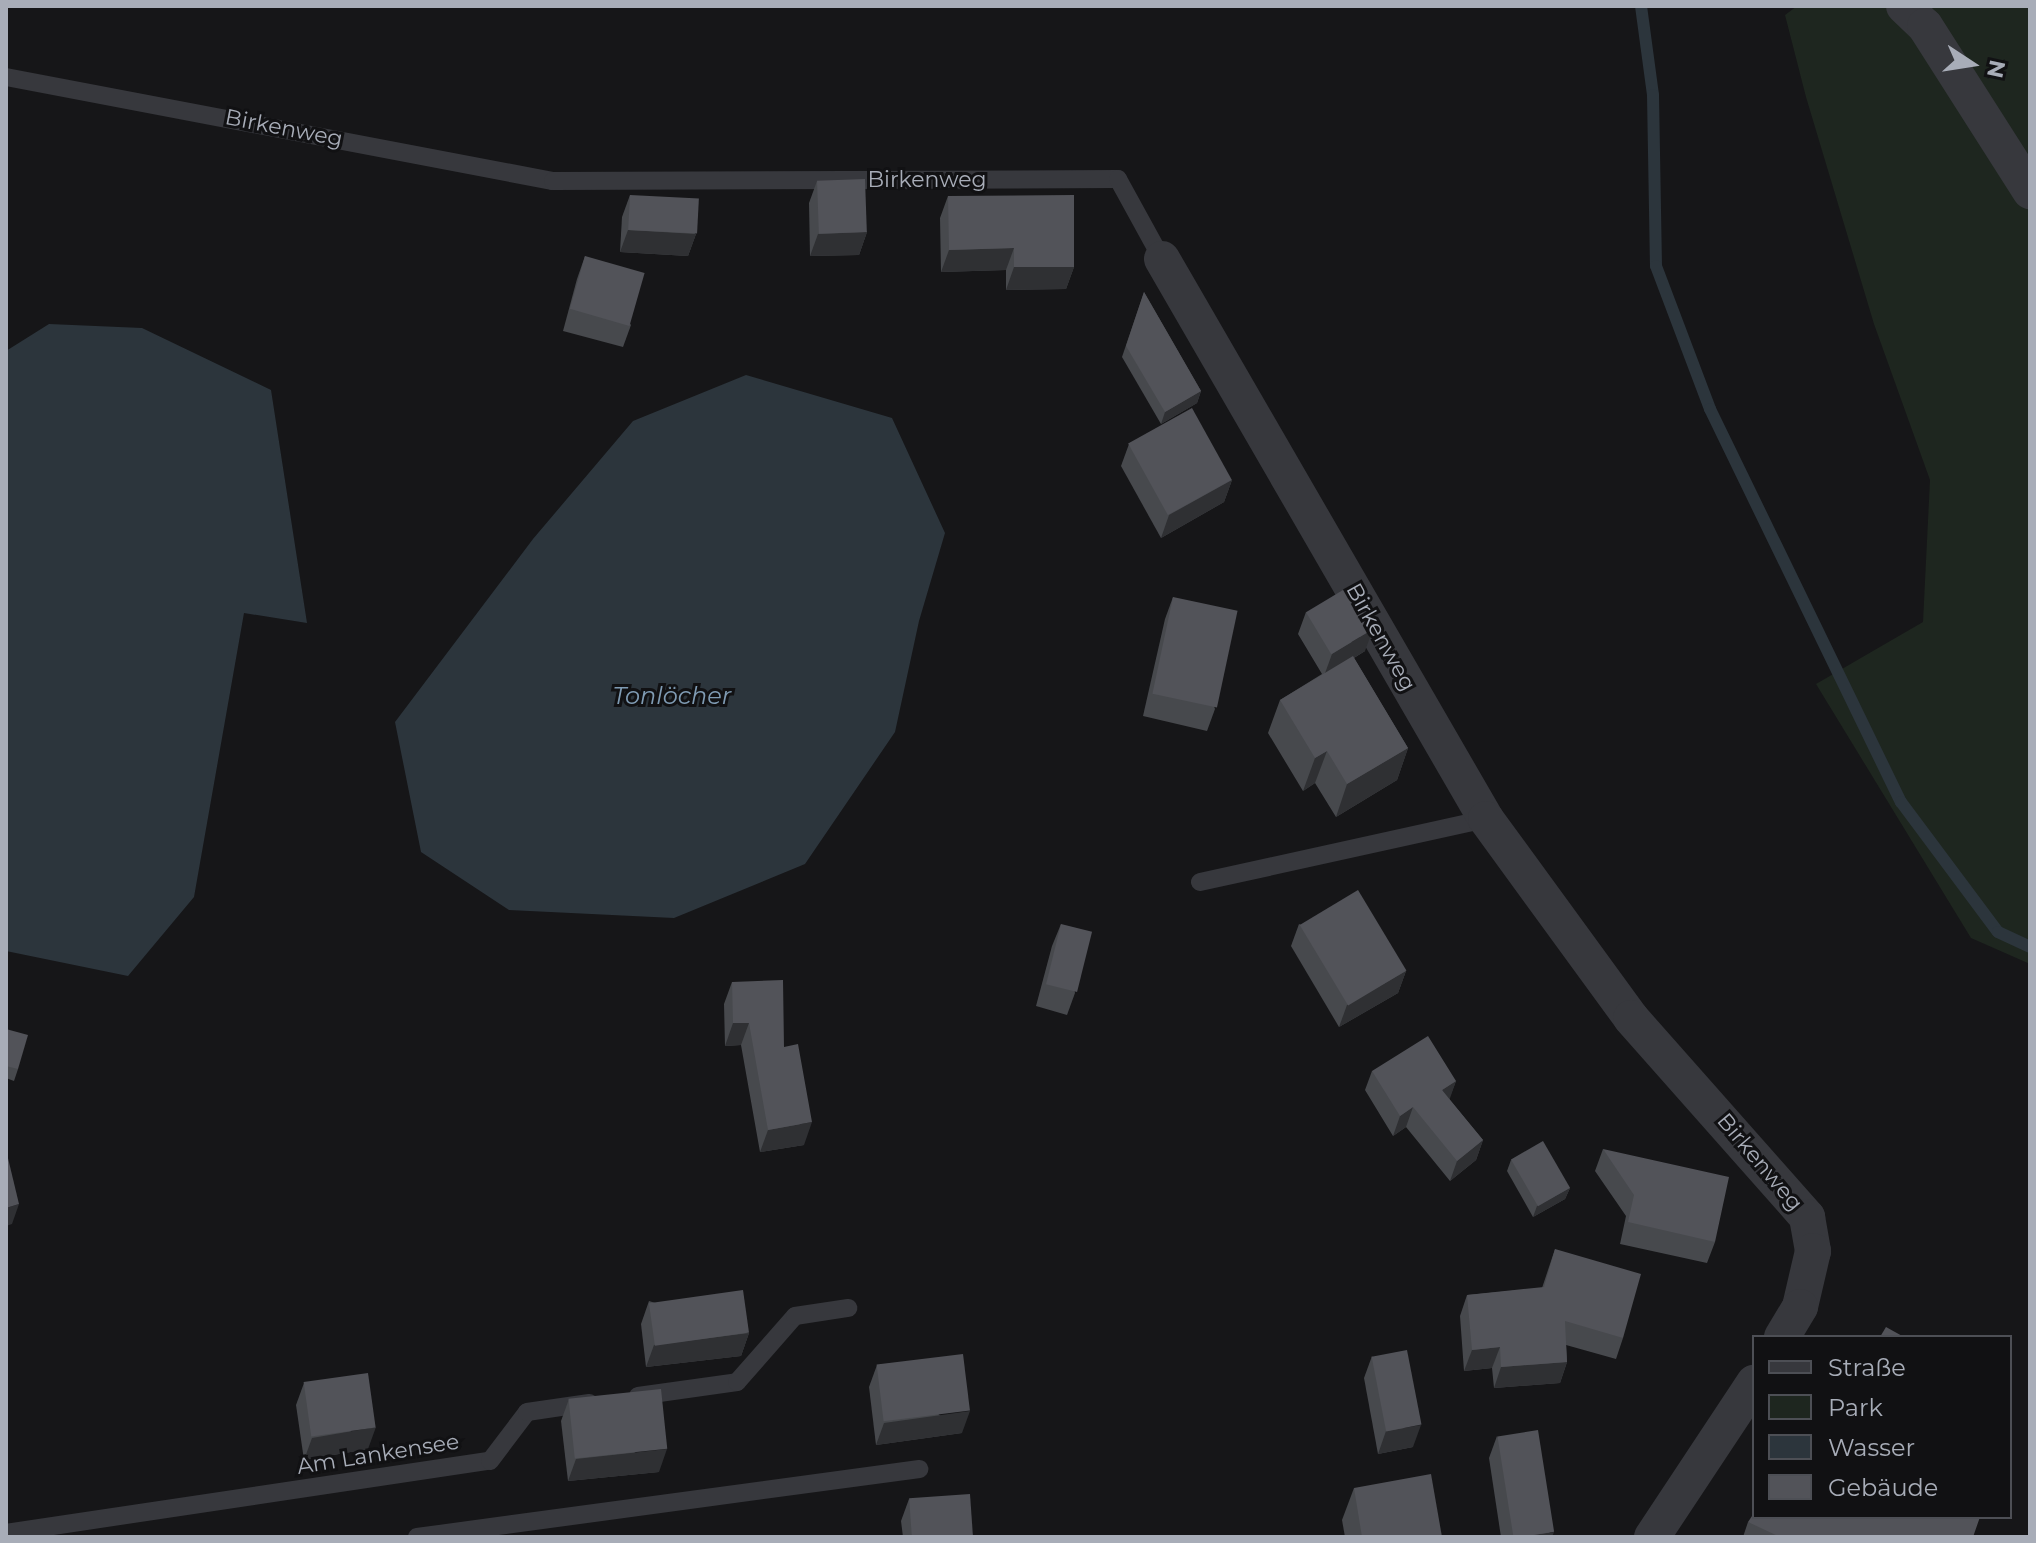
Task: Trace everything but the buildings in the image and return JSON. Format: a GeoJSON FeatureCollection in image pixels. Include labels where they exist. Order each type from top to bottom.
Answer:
{"type":"FeatureCollection","features":[{"type":"Feature","properties":{"kind":"street"},"geometry":{"type":"LineString","coordinates":[[1904,6],[1925,26],[2030,191]]}},
{"type":"Feature","properties":{"kind":"street","name":"Birkenweg"},"geometry":{"type":"LineString","coordinates":[[1162,259],[1486,819],[1631,1018],[1807,1217],[1813,1251],[1800,1307],[1783,1335]]}},
{"type":"Feature","properties":{"kind":"street"},"geometry":{"type":"LineString","coordinates":[[1652,1537],[1752,1386]]}},
{"type":"Feature","properties":{"kind":"lane","name":"Birkenweg"},"geometry":{"type":"LineString","coordinates":[[6,77],[553,181],[1118,179],[1162,259]]}},
{"type":"Feature","properties":{"kind":"lane"},"geometry":{"type":"LineString","coordinates":[[1200,882],[1486,819]]}},
{"type":"Feature","properties":{"kind":"lane","name":"Am Lankensee"},"geometry":{"type":"LineString","coordinates":[[6,1533],[490,1461],[527,1412],[737,1382],[795,1316],[848,1308]]}},
{"type":"Feature","properties":{"kind":"lane"},"geometry":{"type":"LineString","coordinates":[[417,1537],[919,1469]]}},
{"type":"Feature","properties":{"kind":"green space"},"geometry":{"type":"Polygon","coordinates":[[[1797,6],[2030,6],[2030,964],[1971,938],[1816,684],[1923,622],[1930,480],[1874,324],[1806,97],[1785,15],[1797,6]]]}},
{"type":"Feature","properties":{"kind":"water"},"geometry":{"type":"Polygon","coordinates":[[[49,324],[142,328],[271,390],[307,623],[244,613],[194,897],[128,976],[6,951],[6,351],[49,324]]]}},
{"type":"Feature","properties":{"kind":"water","name":"Tonlöcher"},"geometry":{"type":"Polygon","coordinates":[[[746,375],[892,418],[945,533],[919,621],[895,732],[805,864],[674,918],[509,910],[421,852],[395,722],[533,539],[633,421],[746,375]]]}},
{"type":"Feature","properties":{"kind":"waterway"},"geometry":{"type":"LineString","coordinates":[[1641,6],[1653,95],[1656,266],[1710,409],[1901,802],[1998,932],[2030,947]]}}]}
